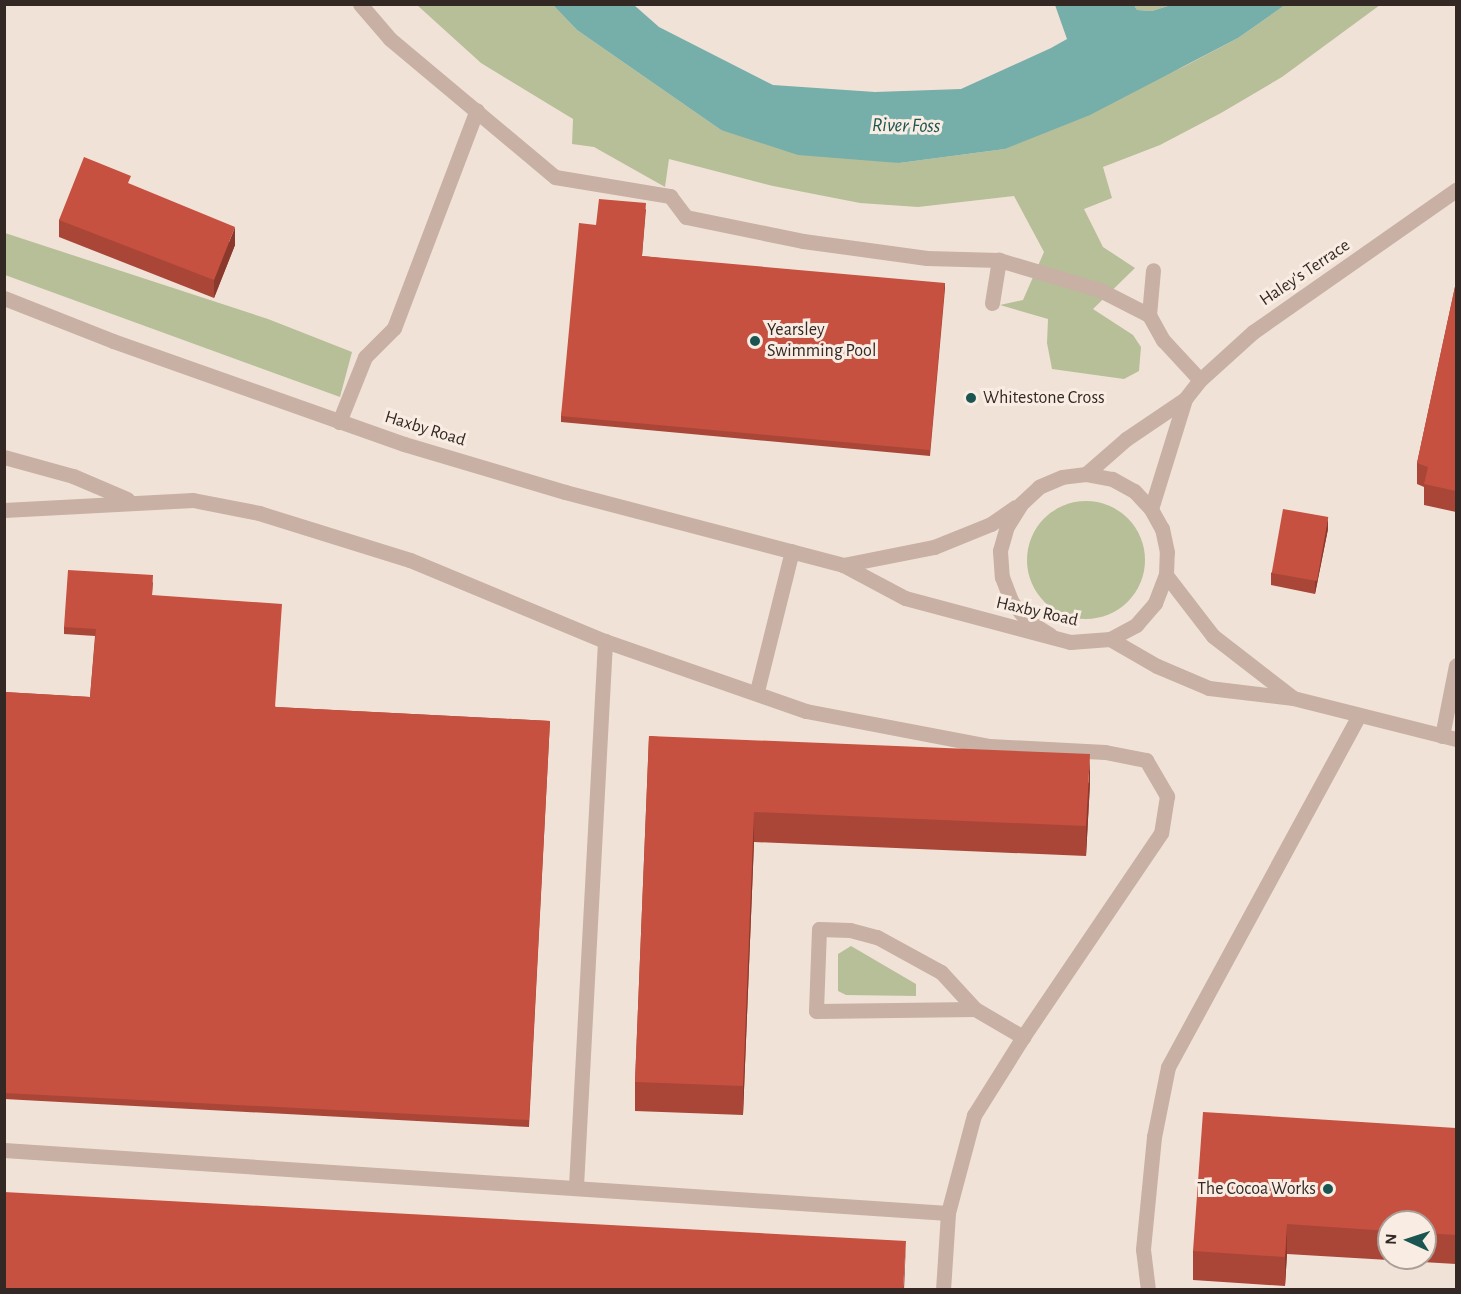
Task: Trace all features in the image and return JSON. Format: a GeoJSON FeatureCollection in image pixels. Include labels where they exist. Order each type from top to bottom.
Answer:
{"type":"FeatureCollection","features":[{"type":"Feature","properties":{"kind":"street"},"geometry":{"type":"LineString","coordinates":[[360,4],[390,39],[555,177],[670,196],[686,217],[825,244],[927,258],[999,260],[1100,290],[1149,315],[1163,340],[1200,380]]}},
{"type":"Feature","properties":{"kind":"street"},"geometry":{"type":"LineString","coordinates":[[339,422],[365,357],[394,328],[477,110]]}},
{"type":"Feature","properties":{"kind":"street","name":"Haley's Terrace"},"geometry":{"type":"LineString","coordinates":[[1086,474],[1126,439],[1185,399],[1200,380],[1253,332],[1454,196]]}},
{"type":"Feature","properties":{"kind":"street"},"geometry":{"type":"LineString","coordinates":[[992,303],[999,260]]}},
{"type":"Feature","properties":{"kind":"street"},"geometry":{"type":"LineString","coordinates":[[1149,315],[1153,270]]}},
{"type":"Feature","properties":{"kind":"street","name":"Haxby Road"},"geometry":{"type":"LineString","coordinates":[[4,298],[339,422],[565,492],[843,565],[905,598],[1080,642],[1110,639]]}},
{"type":"Feature","properties":{"kind":"street","name":"Haley's Terrace"},"geometry":{"type":"LineString","coordinates":[[1152,508],[1185,399]]}},
{"type":"Feature","properties":{"kind":"street"},"geometry":{"type":"LineString","coordinates":[[4,457],[73,476],[132,502]]}},
{"type":"Feature","properties":{"kind":"street"},"geometry":{"type":"LineString","coordinates":[[1050,635],[1022,615],[1011,601],[1002,577],[1000,551],[1007,526],[1020,504],[1039,487],[1062,477],[1086,474],[1112,479],[1134,491],[1152,508],[1162,529],[1167,552],[1166,575],[1155,603],[1136,625],[1110,639]]}},
{"type":"Feature","properties":{"kind":"street"},"geometry":{"type":"LineString","coordinates":[[4,510],[192,500],[259,513],[410,560],[605,641],[818,713],[990,746],[1137,756],[1152,767],[1167,796],[1161,834],[1023,1037],[974,1115],[948,1213],[943,1290]]}},
{"type":"Feature","properties":{"kind":"street","name":"Haxby Road"},"geometry":{"type":"LineString","coordinates":[[843,565],[934,547],[991,524],[1020,504]]}},
{"type":"Feature","properties":{"kind":"street"},"geometry":{"type":"LineString","coordinates":[[757,691],[792,551]]}},
{"type":"Feature","properties":{"kind":"street"},"geometry":{"type":"LineString","coordinates":[[1166,575],[1213,636],[1293,698]]}},
{"type":"Feature","properties":{"kind":"street"},"geometry":{"type":"LineString","coordinates":[[1110,639],[1157,666],[1209,688],[1293,698],[1449,737],[1456,665]]}},
{"type":"Feature","properties":{"kind":"street"},"geometry":{"type":"LineString","coordinates":[[576,1186],[605,641]]}},
{"type":"Feature","properties":{"kind":"street"},"geometry":{"type":"LineString","coordinates":[[1148,1290],[1143,1249],[1154,1137],[1168,1067],[1359,715]]}},
{"type":"Feature","properties":{"kind":"street"},"geometry":{"type":"LineString","coordinates":[[975,1009],[816,1011],[819,929],[850,930],[877,937],[941,972],[975,1009],[1023,1037]]}},
{"type":"Feature","properties":{"kind":"street"},"geometry":{"type":"LineString","coordinates":[[4,1150],[576,1186],[948,1213]]}},
{"type":"Feature","properties":{"kind":"green space"},"geometry":{"type":"Polygon","coordinates":[[[417,5],[553,5],[577,30],[721,130],[899,163],[1005,149],[1185,66],[1238,38],[1285,5],[1380,5],[1282,77],[1221,113],[1160,145],[1103,167],[1112,198],[1084,209],[1103,247],[1135,268],[1093,309],[1133,335],[1141,347],[1139,371],[1124,379],[1052,369],[1047,343],[1048,319],[1000,305],[1023,300],[1044,252],[1014,196],[918,207],[860,203],[773,186],[669,159],[665,187],[594,147],[572,144],[573,119],[481,63],[417,5]]]}},
{"type":"Feature","properties":{"kind":"green space"},"geometry":{"type":"Polygon","coordinates":[[[1134,5],[1171,5],[1152,11],[1137,10],[1134,5]]]}},
{"type":"Feature","properties":{"kind":"green space"},"geometry":{"type":"Polygon","coordinates":[[[5,233],[268,319],[352,352],[340,397],[5,275],[5,233]]]}},
{"type":"Feature","properties":{"kind":"green space"},"geometry":{"type":"Polygon","coordinates":[[[1086,501],[1119,511],[1135,527],[1145,560],[1135,593],[1119,609],[1086,619],[1053,609],[1037,593],[1027,560],[1037,527],[1053,511],[1086,501]]]}},
{"type":"Feature","properties":{"kind":"green space"},"geometry":{"type":"Polygon","coordinates":[[[851,946],[916,984],[916,996],[846,995],[838,991],[838,954],[851,946]]]}},
{"type":"Feature","properties":{"kind":"water","name":"River Foss"},"geometry":{"type":"Polygon","coordinates":[[[553,5],[634,5],[659,27],[773,85],[875,92],[961,89],[1051,48],[1067,39],[1055,5],[1134,5],[1137,10],[1152,11],[1171,5],[1285,5],[1238,38],[1090,115],[1005,149],[899,163],[798,155],[721,130],[577,30],[553,5]]]}},
{"type":"Feature","properties":{"kind":"building"},"geometry":{"type":"Polygon","coordinates":[[[84,157],[131,176],[128,183],[235,227],[214,280],[59,220],[84,157]]]}},
{"type":"Feature","properties":{"kind":"building","name":"Yearsley Swimming Pool"},"geometry":{"type":"Polygon","coordinates":[[[599,199],[646,203],[642,256],[945,283],[930,450],[561,416],[579,223],[596,225],[599,199]]]}},
{"type":"Feature","properties":{"kind":"building"},"geometry":{"type":"Polygon","coordinates":[[[1456,282],[1456,491],[1424,484],[1428,467],[1417,463],[1456,282]]]}},
{"type":"Feature","properties":{"kind":"building"},"geometry":{"type":"Polygon","coordinates":[[[1283,509],[1328,517],[1317,581],[1272,573],[1283,509]]]}},
{"type":"Feature","properties":{"kind":"building"},"geometry":{"type":"Polygon","coordinates":[[[68,570],[153,575],[152,595],[282,604],[275,707],[550,721],[529,1120],[4,1093],[4,692],[90,697],[96,629],[64,627],[68,570]]]}},
{"type":"Feature","properties":{"kind":"building"},"geometry":{"type":"Polygon","coordinates":[[[649,736],[1090,754],[1086,826],[754,812],[743,1086],[635,1082],[649,736]]]}},
{"type":"Feature","properties":{"kind":"building","name":"The Cocoa Works"},"geometry":{"type":"Polygon","coordinates":[[[1203,1112],[1456,1128],[1456,1235],[1437,1234],[1437,1210],[1377,1210],[1377,1230],[1287,1224],[1285,1257],[1193,1251],[1203,1112]]]}},
{"type":"Feature","properties":{"kind":"building"},"geometry":{"type":"Polygon","coordinates":[[[4,1192],[906,1241],[903,1290],[4,1290],[4,1192]]]}},
{"type":"Feature","properties":{"kind":"place","name":"Yearsley Swimming Pool"},"geometry":{"type":"Point","coordinates":[755,341]}},
{"type":"Feature","properties":{"kind":"place","name":"Whitestone Cross"},"geometry":{"type":"Point","coordinates":[971,398]}},
{"type":"Feature","properties":{"kind":"place","name":"The Cocoa Works"},"geometry":{"type":"Point","coordinates":[1328,1189]}}]}
